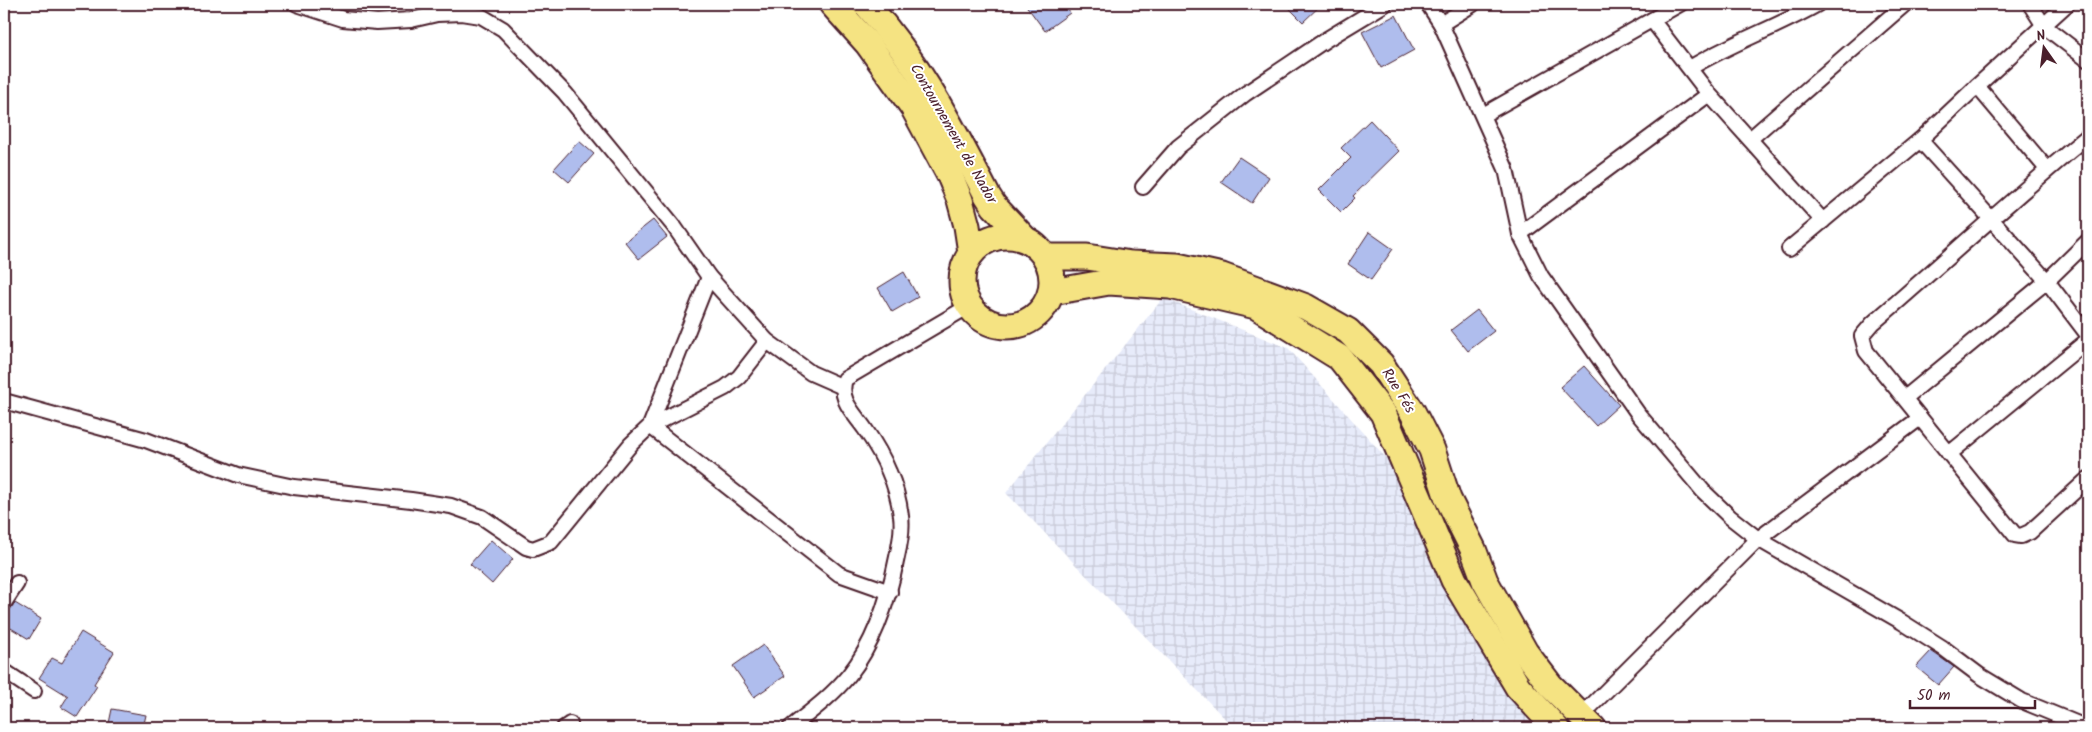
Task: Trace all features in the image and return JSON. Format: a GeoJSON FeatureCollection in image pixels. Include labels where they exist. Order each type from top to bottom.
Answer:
{"type":"FeatureCollection","features":[{"type":"Feature","properties":{"kind":"highway","name":"Contournement de Nador"},"geometry":{"type":"LineString","coordinates":[[832,4],[868,44],[913,107],[950,176],[960,200],[971,252]]}},
{"type":"Feature","properties":{"kind":"highway","name":"Contournement de Nador"},"geometry":{"type":"LineString","coordinates":[[866,4],[888,28],[934,95],[994,206],[1024,238]]}},
{"type":"Feature","properties":{"kind":"highway"},"geometry":{"type":"LineString","coordinates":[[1005,235],[1024,238],[1037,246],[1047,257],[1053,275],[1052,292],[1042,311],[1025,323],[1004,326],[984,320],[968,306],[962,288],[962,269],[971,252],[986,240],[1005,235]]}},
{"type":"Feature","properties":{"kind":"highway","name":"Rue Fés"},"geometry":{"type":"LineString","coordinates":[[1047,257],[1087,257],[1131,264],[1177,266],[1222,276],[1306,307],[1348,331],[1382,364],[1413,413],[1432,450],[1448,499],[1473,549],[1486,581],[1526,652],[1550,686],[1587,722]]}},
{"type":"Feature","properties":{"kind":"highway","name":"Rue Fés"},"geometry":{"type":"LineString","coordinates":[[1052,292],[1109,282],[1170,286],[1256,306],[1340,358],[1383,413],[1454,580],[1518,687],[1556,728]]}},
{"type":"Feature","properties":{"kind":"street"},"geometry":{"type":"LineString","coordinates":[[297,4],[343,19],[377,22],[462,13],[481,16],[504,29],[571,100],[673,224],[709,278],[768,341],[811,373],[843,387]]}},
{"type":"Feature","properties":{"kind":"street"},"geometry":{"type":"LineString","coordinates":[[1143,187],[1178,147],[1245,94],[1327,39],[1385,4]]}},
{"type":"Feature","properties":{"kind":"street"},"geometry":{"type":"LineString","coordinates":[[1428,4],[1441,24],[1506,169],[1520,234],[1541,276],[1639,415],[1703,491],[1730,517],[1758,539],[1902,622],[1979,675],[2022,701],[2088,728]]}},
{"type":"Feature","properties":{"kind":"street"},"geometry":{"type":"LineString","coordinates":[[1441,24],[1473,4]]}},
{"type":"Feature","properties":{"kind":"street"},"geometry":{"type":"LineString","coordinates":[[1483,115],[1680,4]]}},
{"type":"Feature","properties":{"kind":"street"},"geometry":{"type":"LineString","coordinates":[[1690,68],[1718,51],[1792,19],[1818,4]]}},
{"type":"Feature","properties":{"kind":"street"},"geometry":{"type":"LineString","coordinates":[[1750,139],[1905,4]]}},
{"type":"Feature","properties":{"kind":"street"},"geometry":{"type":"LineString","coordinates":[[2030,4],[2044,26],[2088,60]]}},
{"type":"Feature","properties":{"kind":"street"},"geometry":{"type":"LineString","coordinates":[[1789,249],[1920,140],[2067,4]]}},
{"type":"Feature","properties":{"kind":"street"},"geometry":{"type":"LineString","coordinates":[[1652,20],[1709,94],[1823,221]]}},
{"type":"Feature","properties":{"kind":"street"},"geometry":{"type":"LineString","coordinates":[[1977,86],[2047,169]]}},
{"type":"Feature","properties":{"kind":"street"},"geometry":{"type":"LineString","coordinates":[[1520,234],[1709,94]]}},
{"type":"Feature","properties":{"kind":"street"},"geometry":{"type":"LineString","coordinates":[[2088,136],[2047,169],[1864,333],[1862,340],[1866,351],[2017,536],[2030,532],[2088,479]]}},
{"type":"Feature","properties":{"kind":"street"},"geometry":{"type":"LineString","coordinates":[[1920,140],[2047,281],[2088,335]]}},
{"type":"Feature","properties":{"kind":"street"},"geometry":{"type":"LineString","coordinates":[[1905,398],[2047,281],[2088,241]]}},
{"type":"Feature","properties":{"kind":"street"},"geometry":{"type":"LineString","coordinates":[[650,426],[709,278]]}},
{"type":"Feature","properties":{"kind":"street"},"geometry":{"type":"LineString","coordinates":[[790,728],[819,706],[849,675],[863,653],[882,614],[890,592],[902,530],[897,497],[889,472],[865,429],[850,410],[844,396],[843,387],[846,379],[851,374],[968,306]]}},
{"type":"Feature","properties":{"kind":"street"},"geometry":{"type":"LineString","coordinates":[[1949,454],[2088,340]]}},
{"type":"Feature","properties":{"kind":"street"},"geometry":{"type":"LineString","coordinates":[[4,401],[146,440],[238,475],[294,487],[451,506],[482,517],[533,550],[551,542],[631,444],[650,426],[725,388],[739,377],[768,341]]}},
{"type":"Feature","properties":{"kind":"street"},"geometry":{"type":"LineString","coordinates":[[1587,722],[1758,539],[1920,418]]}},
{"type":"Feature","properties":{"kind":"street"},"geometry":{"type":"LineString","coordinates":[[650,426],[839,574],[890,592]]}},
{"type":"Feature","properties":{"kind":"street"},"geometry":{"type":"LineString","coordinates":[[4,603],[17,583]]}},
{"type":"Feature","properties":{"kind":"street"},"geometry":{"type":"LineString","coordinates":[[4,671],[34,691]]}},
{"type":"Feature","properties":{"kind":"shaded area"},"geometry":{"type":"Polygon","coordinates":[[[1163,298],[1288,348],[1387,459],[1532,728],[1234,728],[1006,493],[1163,298]]]}},
{"type":"Feature","properties":{"kind":"building"},"geometry":{"type":"Polygon","coordinates":[[[1025,4],[1064,4],[1070,13],[1045,31],[1025,4]]]}},
{"type":"Feature","properties":{"kind":"building"},"geometry":{"type":"Polygon","coordinates":[[[1285,4],[1322,4],[1303,22],[1285,4]]]}},
{"type":"Feature","properties":{"kind":"building"},"geometry":{"type":"Polygon","coordinates":[[[1396,15],[1414,50],[1381,68],[1362,32],[1396,15]]]}},
{"type":"Feature","properties":{"kind":"building"},"geometry":{"type":"Polygon","coordinates":[[[1370,120],[1399,151],[1353,196],[1355,198],[1341,212],[1319,190],[1351,158],[1341,148],[1370,120]]]}},
{"type":"Feature","properties":{"kind":"building"},"geometry":{"type":"Polygon","coordinates":[[[579,141],[594,154],[569,182],[554,169],[579,141]]]}},
{"type":"Feature","properties":{"kind":"building"},"geometry":{"type":"Polygon","coordinates":[[[1239,157],[1269,177],[1252,203],[1221,182],[1239,157]]]}},
{"type":"Feature","properties":{"kind":"building"},"geometry":{"type":"Polygon","coordinates":[[[653,220],[667,237],[639,259],[625,242],[653,220]]]}},
{"type":"Feature","properties":{"kind":"building"},"geometry":{"type":"Polygon","coordinates":[[[1369,232],[1393,249],[1371,280],[1348,264],[1369,232]]]}},
{"type":"Feature","properties":{"kind":"building"},"geometry":{"type":"Polygon","coordinates":[[[904,272],[918,297],[892,312],[878,288],[904,272]]]}},
{"type":"Feature","properties":{"kind":"building"},"geometry":{"type":"Polygon","coordinates":[[[1477,310],[1494,331],[1468,351],[1451,330],[1477,310]]]}},
{"type":"Feature","properties":{"kind":"building"},"geometry":{"type":"Polygon","coordinates":[[[1584,366],[1619,405],[1596,426],[1560,387],[1584,366]]]}},
{"type":"Feature","properties":{"kind":"building"},"geometry":{"type":"Polygon","coordinates":[[[491,540],[513,559],[492,584],[470,564],[491,540]]]}},
{"type":"Feature","properties":{"kind":"building"},"geometry":{"type":"Polygon","coordinates":[[[15,603],[41,619],[29,639],[4,624],[4,616],[15,603]]]}},
{"type":"Feature","properties":{"kind":"building"},"geometry":{"type":"Polygon","coordinates":[[[81,632],[114,652],[94,684],[97,686],[77,717],[61,707],[68,696],[39,678],[52,658],[62,663],[81,632]]]}},
{"type":"Feature","properties":{"kind":"building"},"geometry":{"type":"Polygon","coordinates":[[[763,645],[785,676],[754,697],[733,666],[763,645]]]}},
{"type":"Feature","properties":{"kind":"building"},"geometry":{"type":"Polygon","coordinates":[[[1931,651],[1954,667],[1938,685],[1916,667],[1931,651]]]}},
{"type":"Feature","properties":{"kind":"building"},"geometry":{"type":"Polygon","coordinates":[[[112,709],[146,715],[143,728],[108,728],[112,709]]]}}]}
